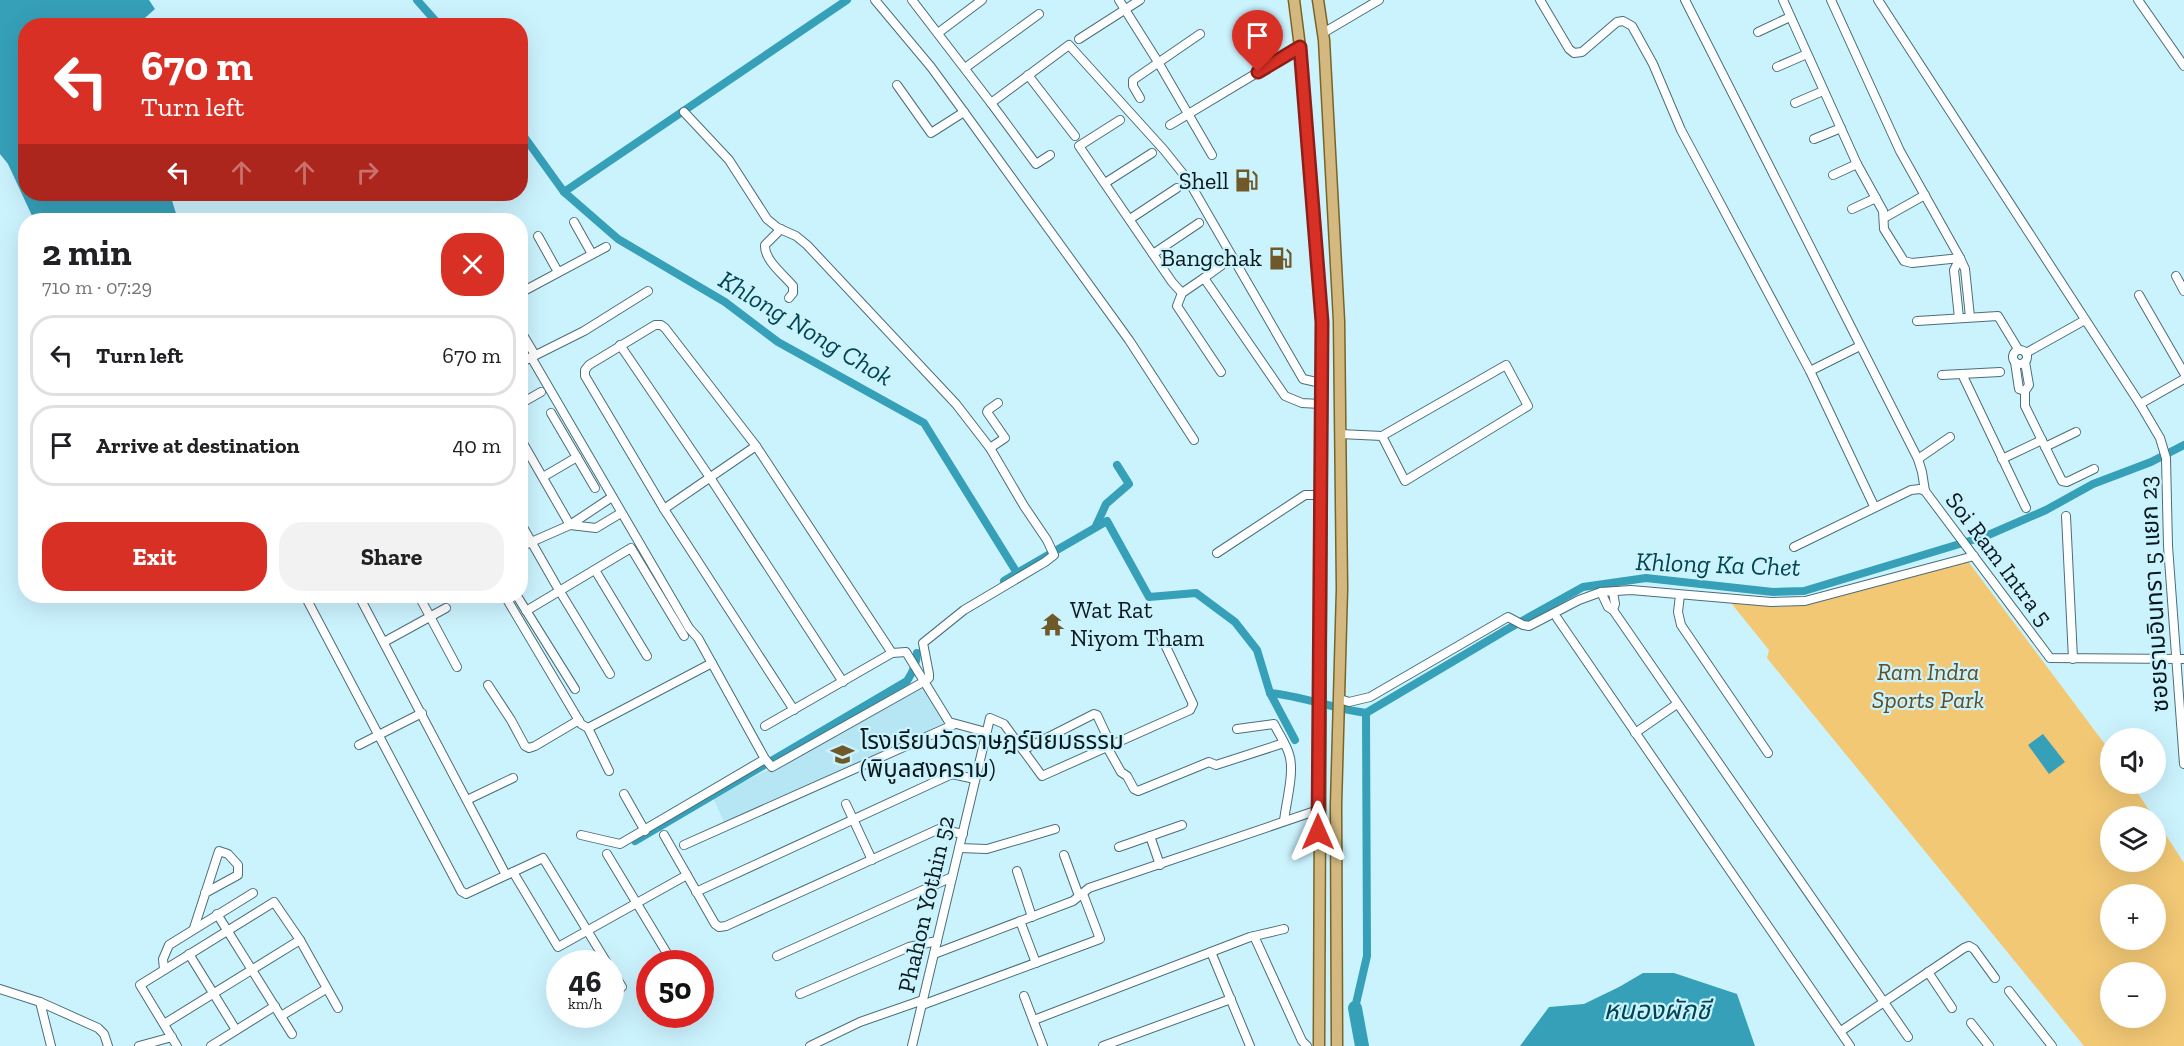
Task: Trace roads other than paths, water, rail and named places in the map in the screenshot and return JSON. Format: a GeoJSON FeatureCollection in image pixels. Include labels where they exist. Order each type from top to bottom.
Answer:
{"type":"FeatureCollection","features":[{"type":"Feature","properties":{"kind":"main road"},"geometry":{"type":"LineString","coordinates":[[1294,0],[1300,47],[1322,322],[1318,810],[1319,1046]]}},
{"type":"Feature","properties":{"kind":"main road"},"geometry":{"type":"LineString","coordinates":[[1318,0],[1323,33],[1339,321],[1342,589],[1336,805],[1337,1046]]}},
{"type":"Feature","properties":{"kind":"street"},"geometry":{"type":"LineString","coordinates":[[875,0],[931,67],[964,112],[1129,340],[1194,440]]}},
{"type":"Feature","properties":{"kind":"street"},"geometry":{"type":"LineString","coordinates":[[912,0],[1036,164],[1050,155]]}},
{"type":"Feature","properties":{"kind":"street"},"geometry":{"type":"LineString","coordinates":[[938,33],[982,0]]}},
{"type":"Feature","properties":{"kind":"street"},"geometry":{"type":"LineString","coordinates":[[1119,0],[1212,155]]}},
{"type":"Feature","properties":{"kind":"street"},"geometry":{"type":"LineString","coordinates":[[1079,39],[1140,0]]}},
{"type":"Feature","properties":{"kind":"street"},"geometry":{"type":"LineString","coordinates":[[1323,33],[1379,0]]}},
{"type":"Feature","properties":{"kind":"street"},"geometry":{"type":"LineString","coordinates":[[1540,0],[1569,49],[1574,53],[1582,52],[1617,22],[1623,21],[1632,26],[1653,64],[1681,130],[1810,371],[1874,506]]}},
{"type":"Feature","properties":{"kind":"street"},"geometry":{"type":"LineString","coordinates":[[1685,0],[1918,459],[1925,491]]}},
{"type":"Feature","properties":{"kind":"street"},"geometry":{"type":"LineString","coordinates":[[1783,0],[1857,164],[1883,211],[1884,229],[1904,261],[1912,263],[1960,258]]}},
{"type":"Feature","properties":{"kind":"street"},"geometry":{"type":"LineString","coordinates":[[1831,0],[1900,151],[1965,269],[1970,317]]}},
{"type":"Feature","properties":{"kind":"street"},"geometry":{"type":"LineString","coordinates":[[1878,0],[2140,404],[2184,380]]}},
{"type":"Feature","properties":{"kind":"street"},"geometry":{"type":"LineString","coordinates":[[2138,0],[2184,66]]}},
{"type":"Feature","properties":{"kind":"street"},"geometry":{"type":"LineString","coordinates":[[965,68],[1039,14]]}},
{"type":"Feature","properties":{"kind":"street"},"geometry":{"type":"LineString","coordinates":[[1758,32],[1790,17]]}},
{"type":"Feature","properties":{"kind":"street"},"geometry":{"type":"LineString","coordinates":[[1140,98],[1132,83],[1158,62],[1200,34]]}},
{"type":"Feature","properties":{"kind":"street"},"geometry":{"type":"LineString","coordinates":[[991,103],[1069,45],[1164,150],[1188,180],[1303,379],[1321,382]]}},
{"type":"Feature","properties":{"kind":"street"},"geometry":{"type":"LineString","coordinates":[[1170,125],[1300,47]]}},
{"type":"Feature","properties":{"kind":"street"},"geometry":{"type":"LineString","coordinates":[[1776,68],[1807,54]]}},
{"type":"Feature","properties":{"kind":"street"},"geometry":{"type":"LineString","coordinates":[[1028,75],[1075,136]]}},
{"type":"Feature","properties":{"kind":"street"},"geometry":{"type":"LineString","coordinates":[[897,85],[931,133],[964,112]]}},
{"type":"Feature","properties":{"kind":"street"},"geometry":{"type":"LineString","coordinates":[[1795,103],[1823,91]]}},
{"type":"Feature","properties":{"kind":"street"},"geometry":{"type":"LineString","coordinates":[[581,835],[620,844],[768,762],[929,678],[923,643],[964,610],[1054,555],[990,448],[956,404],[796,236],[767,219],[729,160],[684,112]]}},
{"type":"Feature","properties":{"kind":"street"},"geometry":{"type":"LineString","coordinates":[[1120,120],[1079,146],[1182,294]]}},
{"type":"Feature","properties":{"kind":"street"},"geometry":{"type":"LineString","coordinates":[[1814,140],[1841,128]]}},
{"type":"Feature","properties":{"kind":"street"},"geometry":{"type":"LineString","coordinates":[[1105,183],[1152,153]]}},
{"type":"Feature","properties":{"kind":"street"},"geometry":{"type":"LineString","coordinates":[[1833,175],[1857,164]]}},
{"type":"Feature","properties":{"kind":"street"},"geometry":{"type":"LineString","coordinates":[[1130,219],[1178,188]]}},
{"type":"Feature","properties":{"kind":"street"},"geometry":{"type":"LineString","coordinates":[[1884,218],[1925,195]]}},
{"type":"Feature","properties":{"kind":"street"},"geometry":{"type":"LineString","coordinates":[[1852,209],[1876,198]]}},
{"type":"Feature","properties":{"kind":"street"},"geometry":{"type":"LineString","coordinates":[[574,222],[592,254]]}},
{"type":"Feature","properties":{"kind":"street"},"geometry":{"type":"LineString","coordinates":[[1152,254],[1199,223]]}},
{"type":"Feature","properties":{"kind":"street"},"geometry":{"type":"LineString","coordinates":[[781,229],[765,245],[765,248],[768,257],[793,286],[793,293],[789,297]]}},
{"type":"Feature","properties":{"kind":"street"},"geometry":{"type":"LineString","coordinates":[[538,236],[558,272]]}},
{"type":"Feature","properties":{"kind":"street"},"geometry":{"type":"LineString","coordinates":[[528,289],[606,247]]}},
{"type":"Feature","properties":{"kind":"street"},"geometry":{"type":"LineString","coordinates":[[1959,318],[1954,270],[1960,258]]}},
{"type":"Feature","properties":{"kind":"street"},"geometry":{"type":"LineString","coordinates":[[1221,372],[1177,306],[1182,294],[1222,265]]}},
{"type":"Feature","properties":{"kind":"street"},"geometry":{"type":"LineString","coordinates":[[2176,276],[2184,291]]}},
{"type":"Feature","properties":{"kind":"street"},"geometry":{"type":"LineString","coordinates":[[1203,278],[1285,396],[1302,403],[1320,404]]}},
{"type":"Feature","properties":{"kind":"street"},"geometry":{"type":"LineString","coordinates":[[528,359],[584,331],[648,291]]}},
{"type":"Feature","properties":{"kind":"street"},"geometry":{"type":"LineString","coordinates":[[2139,295],[2184,373]]}},
{"type":"Feature","properties":{"kind":"street"},"geometry":{"type":"LineString","coordinates":[[1917,321],[1998,316],[2023,355],[2029,385],[2025,391],[2025,406],[2064,483],[2094,469]]}},
{"type":"Feature","properties":{"kind":"street"},"geometry":{"type":"LineString","coordinates":[[2025,391],[2019,389],[2012,356],[2023,355],[2085,320]]}},
{"type":"Feature","properties":{"kind":"street"},"geometry":{"type":"LineString","coordinates":[[794,710],[664,509],[585,376],[585,370],[589,366],[620,345],[655,325],[661,325],[756,446],[892,653]]}},
{"type":"Feature","properties":{"kind":"street"},"geometry":{"type":"LineString","coordinates":[[620,345],[711,479],[843,682]]}},
{"type":"Feature","properties":{"kind":"street"},"geometry":{"type":"LineString","coordinates":[[528,346],[621,513],[689,628],[698,638],[768,762]]}},
{"type":"Feature","properties":{"kind":"street"},"geometry":{"type":"LineString","coordinates":[[1810,371],[1860,346]]}},
{"type":"Feature","properties":{"kind":"street"},"geometry":{"type":"LineString","coordinates":[[2015,362],[2021,364],[2023,355]]}},
{"type":"Feature","properties":{"kind":"street"},"geometry":{"type":"LineString","coordinates":[[1340,434],[1382,436],[1506,365],[1528,406],[1405,481],[1382,436]]}},
{"type":"Feature","properties":{"kind":"street"},"geometry":{"type":"LineString","coordinates":[[1942,375],[2000,372]]}},
{"type":"Feature","properties":{"kind":"street"},"geometry":{"type":"LineString","coordinates":[[1962,374],[2026,508]]}},
{"type":"Feature","properties":{"kind":"street"},"geometry":{"type":"LineString","coordinates":[[528,399],[541,392]]}},
{"type":"Feature","properties":{"kind":"street"},"geometry":{"type":"LineString","coordinates":[[990,448],[1005,438],[987,412],[998,403]]}},
{"type":"Feature","properties":{"kind":"street","name":"ซอยรามอินทรา 5 แยก 23"},"geometry":{"type":"LineString","coordinates":[[2140,404],[2164,446],[2166,458],[2168,546],[2180,659],[2184,764]]}},
{"type":"Feature","properties":{"kind":"street"},"geometry":{"type":"LineString","coordinates":[[551,414],[595,488]]}},
{"type":"Feature","properties":{"kind":"street"},"geometry":{"type":"LineString","coordinates":[[2002,459],[2076,432]]}},
{"type":"Feature","properties":{"kind":"street"},"geometry":{"type":"LineString","coordinates":[[1918,459],[1950,437]]}},
{"type":"Feature","properties":{"kind":"street"},"geometry":{"type":"LineString","coordinates":[[664,509],[711,479],[756,446]]}},
{"type":"Feature","properties":{"kind":"street"},"geometry":{"type":"LineString","coordinates":[[528,452],[570,525]]}},
{"type":"Feature","properties":{"kind":"street"},"geometry":{"type":"LineString","coordinates":[[543,477],[577,457]]}},
{"type":"Feature","properties":{"kind":"street","name":"Soi Ram Intra 5"},"geometry":{"type":"LineString","coordinates":[[1794,547],[1874,506],[1911,490],[1920,489],[1925,491],[2050,658],[2180,659]]}},
{"type":"Feature","properties":{"kind":"street"},"geometry":{"type":"LineString","coordinates":[[1217,553],[1305,495],[1320,495]]}},
{"type":"Feature","properties":{"kind":"street"},"geometry":{"type":"LineString","coordinates":[[528,544],[570,525],[612,497]]}},
{"type":"Feature","properties":{"kind":"street"},"geometry":{"type":"LineString","coordinates":[[570,525],[596,528],[621,513]]}},
{"type":"Feature","properties":{"kind":"street"},"geometry":{"type":"LineString","coordinates":[[2066,516],[2073,659]]}},
{"type":"Feature","properties":{"kind":"street"},"geometry":{"type":"LineString","coordinates":[[528,535],[610,674]]}},
{"type":"Feature","properties":{"kind":"street"},"geometry":{"type":"LineString","coordinates":[[526,611],[631,548],[684,636]]}},
{"type":"Feature","properties":{"kind":"street"},"geometry":{"type":"LineString","coordinates":[[1340,701],[1349,702],[1370,697],[1508,617],[1523,625],[1532,625],[1579,600],[1601,592],[1631,590],[1771,602],[1805,601],[1974,556]]}},
{"type":"Feature","properties":{"kind":"street"},"geometry":{"type":"LineString","coordinates":[[595,570],[647,656]]}},
{"type":"Feature","properties":{"kind":"street"},"geometry":{"type":"LineString","coordinates":[[1601,592],[1605,603],[1613,610],[1908,1037]]}},
{"type":"Feature","properties":{"kind":"street"},"geometry":{"type":"LineString","coordinates":[[1613,592],[1615,604],[1613,610]]}},
{"type":"Feature","properties":{"kind":"street"},"geometry":{"type":"LineString","coordinates":[[1680,595],[1678,612],[1681,625],[1768,753]]}},
{"type":"Feature","properties":{"kind":"street"},"geometry":{"type":"LineString","coordinates":[[309,603],[460,891],[466,894],[542,858],[545,859],[599,950]]}},
{"type":"Feature","properties":{"kind":"street"},"geometry":{"type":"LineString","coordinates":[[363,603],[467,800],[509,873],[558,947],[687,875]]}},
{"type":"Feature","properties":{"kind":"street"},"geometry":{"type":"LineString","coordinates":[[423,603],[457,668]]}},
{"type":"Feature","properties":{"kind":"street"},"geometry":{"type":"LineString","coordinates":[[509,603],[581,724],[588,728],[609,771]]}},
{"type":"Feature","properties":{"kind":"street"},"geometry":{"type":"LineString","coordinates":[[521,603],[575,689]]}},
{"type":"Feature","properties":{"kind":"street"},"geometry":{"type":"LineString","coordinates":[[384,642],[446,608]]}},
{"type":"Feature","properties":{"kind":"street"},"geometry":{"type":"LineString","coordinates":[[1557,618],[1850,1046]]}},
{"type":"Feature","properties":{"kind":"street"},"geometry":{"type":"LineString","coordinates":[[765,726],[892,653],[906,651],[949,722],[953,725],[987,732],[990,718],[1004,724],[1042,776],[1190,710],[1193,704],[1160,634]]}},
{"type":"Feature","properties":{"kind":"street"},"geometry":{"type":"LineString","coordinates":[[588,728],[712,663]]}},
{"type":"Feature","properties":{"kind":"street"},"geometry":{"type":"LineString","coordinates":[[489,686],[525,746],[529,748],[579,720]]}},
{"type":"Feature","properties":{"kind":"street"},"geometry":{"type":"LineString","coordinates":[[1635,734],[1677,704]]}},
{"type":"Feature","properties":{"kind":"street"},"geometry":{"type":"LineString","coordinates":[[359,746],[422,713]]}},
{"type":"Feature","properties":{"kind":"street"},"geometry":{"type":"LineString","coordinates":[[1023,750],[1095,714],[1121,772],[1127,776],[1134,789],[1138,791],[1209,762],[1216,765],[1284,743]]}},
{"type":"Feature","properties":{"kind":"street"},"geometry":{"type":"LineString","coordinates":[[1237,729],[1274,724],[1284,743],[1290,755],[1291,766],[1284,821]]}},
{"type":"Feature","properties":{"kind":"street"},"geometry":{"type":"LineString","coordinates":[[684,845],[953,725]]}},
{"type":"Feature","properties":{"kind":"street","name":"Phahon Yothin 52"},"geometry":{"type":"LineString","coordinates":[[912,1046],[987,732]]}},
{"type":"Feature","properties":{"kind":"street"},"geometry":{"type":"LineString","coordinates":[[696,891],[952,774],[975,779]]}},
{"type":"Feature","properties":{"kind":"street"},"geometry":{"type":"LineString","coordinates":[[467,800],[513,778]]}},
{"type":"Feature","properties":{"kind":"street"},"geometry":{"type":"LineString","coordinates":[[624,794],[645,831]]}},
{"type":"Feature","properties":{"kind":"street"},"geometry":{"type":"LineString","coordinates":[[846,804],[872,860]]}},
{"type":"Feature","properties":{"kind":"street"},"geometry":{"type":"LineString","coordinates":[[934,954],[1073,901],[1089,888],[1318,810]]}},
{"type":"Feature","properties":{"kind":"street"},"geometry":{"type":"LineString","coordinates":[[1119,847],[1182,825]]}},
{"type":"Feature","properties":{"kind":"street"},"geometry":{"type":"LineString","coordinates":[[664,835],[715,924],[719,927],[726,926],[939,829],[963,834]]}},
{"type":"Feature","properties":{"kind":"street"},"geometry":{"type":"LineString","coordinates":[[959,848],[987,849],[1055,829]]}},
{"type":"Feature","properties":{"kind":"street"},"geometry":{"type":"LineString","coordinates":[[1150,836],[1160,865]]}},
{"type":"Feature","properties":{"kind":"street"},"geometry":{"type":"LineString","coordinates":[[194,928],[205,894],[219,851],[228,854],[238,865],[238,875],[205,894]]}},
{"type":"Feature","properties":{"kind":"street"},"geometry":{"type":"LineString","coordinates":[[607,854],[665,950]]}},
{"type":"Feature","properties":{"kind":"street"},"geometry":{"type":"LineString","coordinates":[[810,1046],[860,1022],[1100,939],[1064,855]]}},
{"type":"Feature","properties":{"kind":"street"},"geometry":{"type":"LineString","coordinates":[[1017,871],[1032,917]]}},
{"type":"Feature","properties":{"kind":"street"},"geometry":{"type":"LineString","coordinates":[[777,956],[952,877]]}},
{"type":"Feature","properties":{"kind":"street"},"geometry":{"type":"LineString","coordinates":[[164,969],[164,959],[169,945],[253,893]]}},
{"type":"Feature","properties":{"kind":"street"},"geometry":{"type":"LineString","coordinates":[[177,1046],[140,985],[274,902],[300,940],[338,1008]]}},
{"type":"Feature","properties":{"kind":"street"},"geometry":{"type":"LineString","coordinates":[[217,914],[292,1034]]}},
{"type":"Feature","properties":{"kind":"street"},"geometry":{"type":"LineString","coordinates":[[1020,921],[1036,963]]}},
{"type":"Feature","properties":{"kind":"street"},"geometry":{"type":"LineString","coordinates":[[1034,1020],[1254,936],[1284,929]]}},
{"type":"Feature","properties":{"kind":"street"},"geometry":{"type":"LineString","coordinates":[[1254,936],[1302,1041],[1307,1046]]}},
{"type":"Feature","properties":{"kind":"street"},"geometry":{"type":"LineString","coordinates":[[164,1024],[300,940]]}},
{"type":"Feature","properties":{"kind":"street"},"geometry":{"type":"LineString","coordinates":[[800,994],[909,947],[937,941]]}},
{"type":"Feature","properties":{"kind":"street"},"geometry":{"type":"LineString","coordinates":[[1841,1031],[1969,946],[1974,949],[1995,978]]}},
{"type":"Feature","properties":{"kind":"street"},"geometry":{"type":"LineString","coordinates":[[1211,952],[1250,1046]]}},
{"type":"Feature","properties":{"kind":"street"},"geometry":{"type":"LineString","coordinates":[[189,954],[236,1030]]}},
{"type":"Feature","properties":{"kind":"street"},"geometry":{"type":"LineString","coordinates":[[1928,972],[1952,1008]]}},
{"type":"Feature","properties":{"kind":"street"},"geometry":{"type":"LineString","coordinates":[[0,989],[40,1002],[102,1030],[108,1046]]}},
{"type":"Feature","properties":{"kind":"street"},"geometry":{"type":"LineString","coordinates":[[281,1016],[326,989]]}},
{"type":"Feature","properties":{"kind":"street"},"geometry":{"type":"LineString","coordinates":[[2009,991],[2052,1046]]}},
{"type":"Feature","properties":{"kind":"street"},"geometry":{"type":"LineString","coordinates":[[1024,996],[1043,1046]]}},
{"type":"Feature","properties":{"kind":"street"},"geometry":{"type":"LineString","coordinates":[[1103,1046],[1231,999]]}},
{"type":"Feature","properties":{"kind":"street"},"geometry":{"type":"LineString","coordinates":[[40,1002],[51,1046]]}},
{"type":"Feature","properties":{"kind":"street"},"geometry":{"type":"LineString","coordinates":[[211,1046],[275,1006]]}},
{"type":"Feature","properties":{"kind":"street"},"geometry":{"type":"LineString","coordinates":[[1971,1023],[1989,1046]]}},
{"type":"Feature","properties":{"kind":"street"},"geometry":{"type":"LineString","coordinates":[[139,1046],[172,1037]]}},
{"type":"Feature","properties":{"kind":"water"},"geometry":{"type":"Polygon","coordinates":[[[0,0],[149,0],[155,9],[145,18],[18,18],[18,186],[8,164],[0,154],[0,0]]]}},
{"type":"Feature","properties":{"kind":"water"},"geometry":{"type":"Polygon","coordinates":[[[25,201],[172,201],[176,213],[31,213],[25,201]]]}},
{"type":"Feature","properties":{"kind":"water"},"geometry":{"type":"Polygon","coordinates":[[[2043,734],[2065,762],[2049,774],[2028,745],[2043,734]]]}},
{"type":"Feature","properties":{"kind":"water","name":"หนองผักชี"},"geometry":{"type":"Polygon","coordinates":[[[1643,973],[1674,973],[1737,994],[1755,1046],[1520,1046],[1549,1007],[1584,1004],[1643,973]]]}},
{"type":"Feature","properties":{"kind":"waterway","name":"Khlong Nong Chok"},"geometry":{"type":"LineString","coordinates":[[417,0],[433,18]]}},
{"type":"Feature","properties":{"kind":"waterway"},"geometry":{"type":"LineString","coordinates":[[564,192],[847,0]]}},
{"type":"Feature","properties":{"kind":"waterway","name":"Khlong Nong Chok"},"geometry":{"type":"LineString","coordinates":[[528,142],[564,192],[618,239],[725,302],[778,342],[924,423],[1017,573],[1107,521],[1149,597],[1196,593],[1235,622],[1257,650],[1270,693],[1295,740]]}},
{"type":"Feature","properties":{"kind":"waterway","name":"Khlong Ka Chet"},"geometry":{"type":"LineString","coordinates":[[1366,713],[1583,587],[1646,578],[1773,592],[1804,591],[1986,536],[2046,510],[2093,484],[2151,462],[2184,445]]}},
{"type":"Feature","properties":{"kind":"waterway"},"geometry":{"type":"LineString","coordinates":[[1096,526],[1106,504],[1129,484],[1117,465]]}},
{"type":"Feature","properties":{"kind":"waterway"},"geometry":{"type":"LineString","coordinates":[[1004,581],[1017,573]]}},
{"type":"Feature","properties":{"kind":"waterway"},"geometry":{"type":"LineString","coordinates":[[635,841],[907,681],[914,668],[917,653]]}},
{"type":"Feature","properties":{"kind":"waterway"},"geometry":{"type":"LineString","coordinates":[[1270,693],[1366,713],[1367,956],[1355,1008]]}},
{"type":"Feature","properties":{"kind":"waterway"},"geometry":{"type":"LineString","coordinates":[[1355,1008],[1362,1046]]}},
{"type":"Feature","properties":{"kind":"place","name":"Shell"},"geometry":{"type":"Point","coordinates":[1247,181]}},
{"type":"Feature","properties":{"kind":"place","name":"Bangchak"},"geometry":{"type":"Point","coordinates":[1280,258]}},
{"type":"Feature","properties":{"kind":"place","name":"Wat Rat Niyom Tham"},"geometry":{"type":"Point","coordinates":[1052,624]}},
{"type":"Feature","properties":{"kind":"place","name":"โรงเรียนวัดราษฎร์นิยมธรรม (พิบูลสงคราม)"},"geometry":{"type":"Point","coordinates":[842,755]}},
{"type":"Feature","properties":{"kind":"park label","name":"Ram Indra Sports Park"},"geometry":{"type":"Point","coordinates":[1928,686]}}]}
